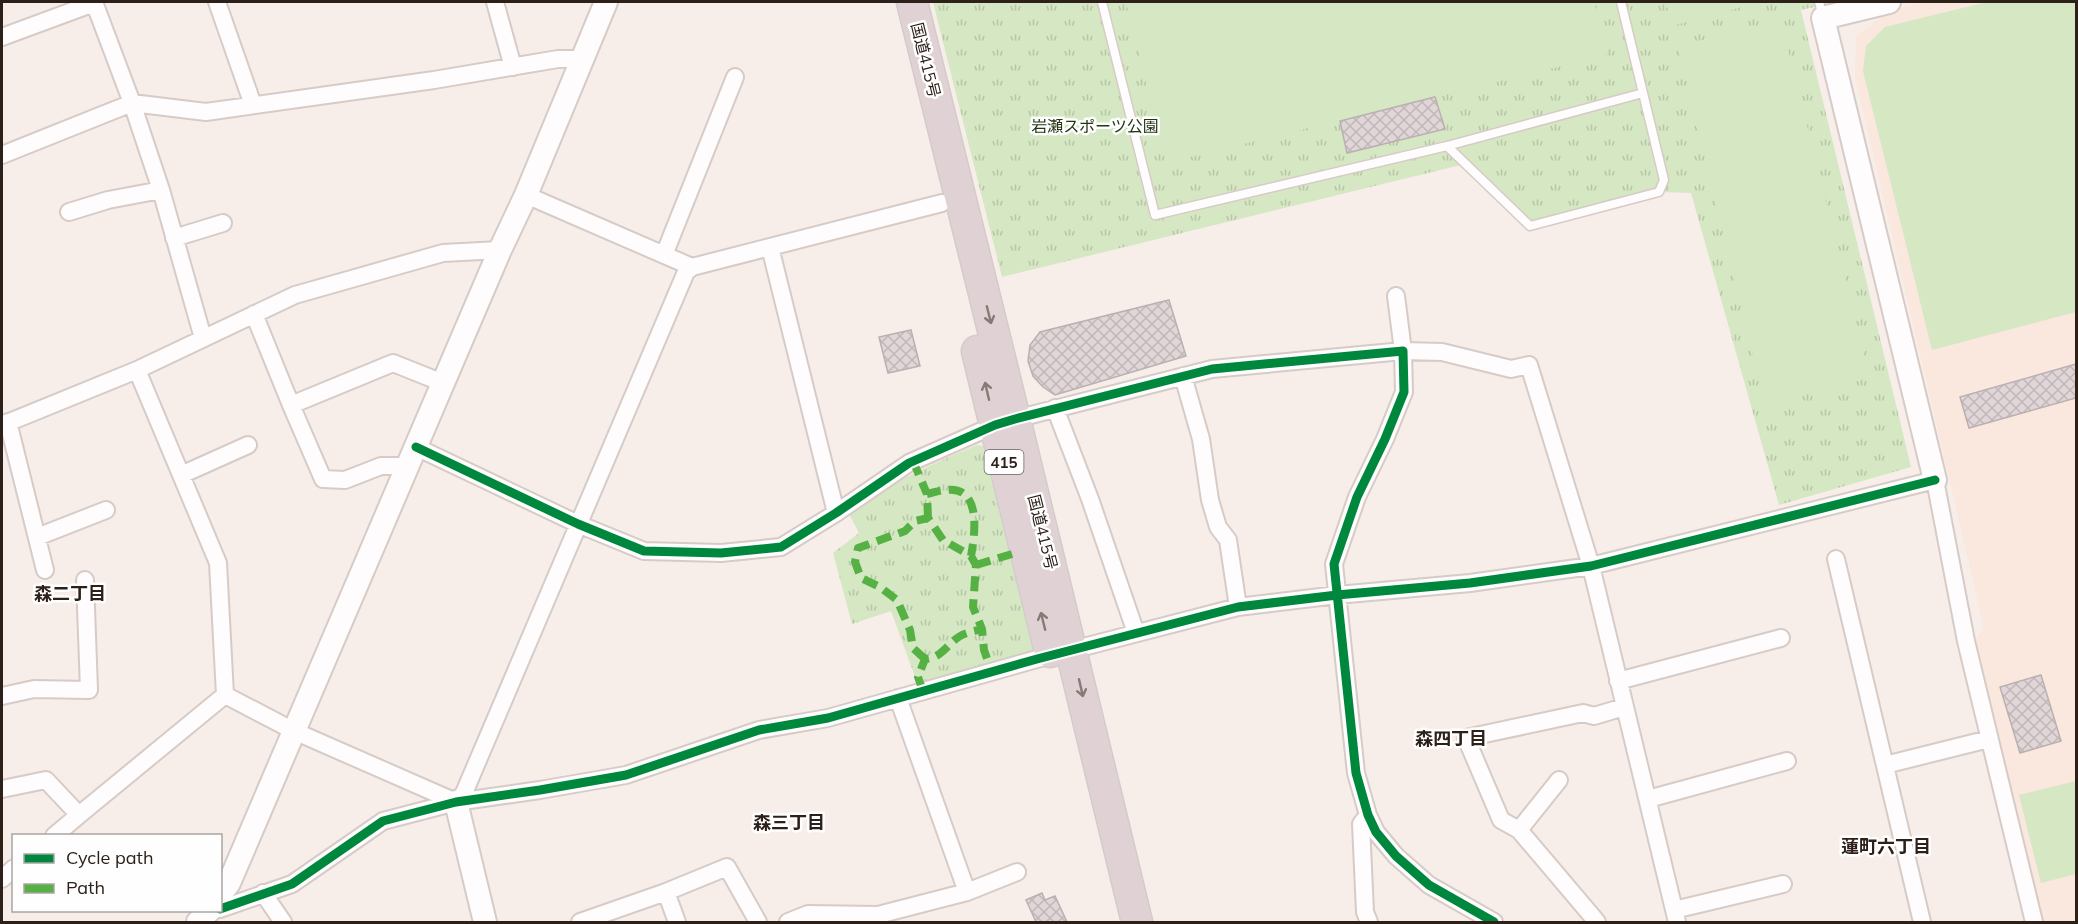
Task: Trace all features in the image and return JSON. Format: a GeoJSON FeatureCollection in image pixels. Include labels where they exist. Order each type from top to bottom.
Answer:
{"type":"FeatureCollection","features":[{"type":"Feature","properties":{"kind":"highway","name":"国道415号"},"geometry":{"type":"LineString","coordinates":[[892,2],[942,202],[1005,422]]}},
{"type":"Feature","properties":{"kind":"highway","name":"国道415号"},"geometry":{"type":"LineString","coordinates":[[912,2],[1005,422],[1061,653],[1117,922]]}},
{"type":"Feature","properties":{"kind":"highway","name":"国道415号"},"geometry":{"type":"LineString","coordinates":[[1061,653],[1137,922]]}},
{"type":"Feature","properties":{"kind":"street"},"geometry":{"type":"LineString","coordinates":[[2,37],[94,2],[132,103],[161,190],[202,338]]}},
{"type":"Feature","properties":{"kind":"street"},"geometry":{"type":"LineString","coordinates":[[217,2],[252,105]]}},
{"type":"Feature","properties":{"kind":"street"},"geometry":{"type":"LineString","coordinates":[[495,2],[513,67]]}},
{"type":"Feature","properties":{"kind":"street"},"geometry":{"type":"LineString","coordinates":[[222,893],[229,883],[500,250],[526,195],[606,2]]}},
{"type":"Feature","properties":{"kind":"street"},"geometry":{"type":"LineString","coordinates":[[1889,2],[1821,10],[1935,480],[1966,642],[2034,922]]}},
{"type":"Feature","properties":{"kind":"street"},"geometry":{"type":"LineString","coordinates":[[2,155],[132,103],[206,112],[434,80],[558,59],[582,59]]}},
{"type":"Feature","properties":{"kind":"street"},"geometry":{"type":"LineString","coordinates":[[663,255],[735,77]]}},
{"type":"Feature","properties":{"kind":"street"},"geometry":{"type":"LineString","coordinates":[[69,212],[108,200],[161,190]]}},
{"type":"Feature","properties":{"kind":"street"},"geometry":{"type":"LineString","coordinates":[[526,195],[692,267]]}},
{"type":"Feature","properties":{"kind":"street"},"geometry":{"type":"LineString","coordinates":[[456,802],[464,793],[686,272],[692,267],[942,202]]}},
{"type":"Feature","properties":{"kind":"street"},"geometry":{"type":"LineString","coordinates":[[174,238],[224,223]]}},
{"type":"Feature","properties":{"kind":"street"},"geometry":{"type":"LineString","coordinates":[[770,247],[836,513]]}},
{"type":"Feature","properties":{"kind":"street"},"geometry":{"type":"LineString","coordinates":[[45,570],[5,424],[137,370],[295,295],[443,253],[500,250]]}},
{"type":"Feature","properties":{"kind":"street"},"geometry":{"type":"LineString","coordinates":[[1396,296],[1403,351],[1404,392],[1385,439],[1357,497],[1334,564],[1356,773],[1368,815],[1376,832],[1396,856],[1429,885],[1494,922]]}},
{"type":"Feature","properties":{"kind":"street"},"geometry":{"type":"LineString","coordinates":[[255,314],[323,479],[345,480],[412,457],[644,551],[721,553],[782,547],[909,463],[1005,422],[1212,369],[1403,351],[1442,352],[1511,369],[1529,365],[1591,566],[1675,916],[1783,884]]}},
{"type":"Feature","properties":{"kind":"street"},"geometry":{"type":"LineString","coordinates":[[291,405],[393,363],[443,383]]}},
{"type":"Feature","properties":{"kind":"street"},"geometry":{"type":"LineString","coordinates":[[137,370],[218,563],[225,695]]}},
{"type":"Feature","properties":{"kind":"street"},"geometry":{"type":"LineString","coordinates":[[1183,376],[1201,439],[1210,500],[1218,527],[1228,540],[1239,607]]}},
{"type":"Feature","properties":{"kind":"street"},"geometry":{"type":"LineString","coordinates":[[1055,408],[1090,499],[1136,633]]}},
{"type":"Feature","properties":{"kind":"street"},"geometry":{"type":"LineString","coordinates":[[181,475],[248,445]]}},
{"type":"Feature","properties":{"kind":"street"},"geometry":{"type":"LineString","coordinates":[[222,909],[292,884],[383,821],[456,802],[626,775],[759,730],[828,718],[1061,653],[1239,607],[1336,595],[1470,583],[1591,566],[1935,480]]}},
{"type":"Feature","properties":{"kind":"street"},"geometry":{"type":"LineString","coordinates":[[37,537],[106,510]]}},
{"type":"Feature","properties":{"kind":"street"},"geometry":{"type":"LineString","coordinates":[[1836,559],[1922,922]]}},
{"type":"Feature","properties":{"kind":"street"},"geometry":{"type":"LineString","coordinates":[[2,696],[34,689],[89,690],[85,580]]}},
{"type":"Feature","properties":{"kind":"street"},"geometry":{"type":"LineString","coordinates":[[1618,681],[1781,638]]}},
{"type":"Feature","properties":{"kind":"street"},"geometry":{"type":"LineString","coordinates":[[225,695],[294,731],[456,802]]}},
{"type":"Feature","properties":{"kind":"street"},"geometry":{"type":"LineString","coordinates":[[56,834],[225,695]]}},
{"type":"Feature","properties":{"kind":"street"},"geometry":{"type":"LineString","coordinates":[[898,698],[967,892]]}},
{"type":"Feature","properties":{"kind":"street"},"geometry":{"type":"LineString","coordinates":[[1597,922],[1519,830],[1501,820],[1466,738],[1583,713],[1594,716],[1624,707]]}},
{"type":"Feature","properties":{"kind":"street"},"geometry":{"type":"LineString","coordinates":[[1885,765],[1989,739]]}},
{"type":"Feature","properties":{"kind":"street"},"geometry":{"type":"LineString","coordinates":[[1648,799],[1787,761]]}},
{"type":"Feature","properties":{"kind":"street"},"geometry":{"type":"LineString","coordinates":[[2,789],[46,780],[79,815]]}},
{"type":"Feature","properties":{"kind":"street"},"geometry":{"type":"LineString","coordinates":[[1519,830],[1559,780]]}},
{"type":"Feature","properties":{"kind":"street"},"geometry":{"type":"LineString","coordinates":[[456,802],[485,922]]}},
{"type":"Feature","properties":{"kind":"street"},"geometry":{"type":"LineString","coordinates":[[1368,815],[1361,825],[1365,912],[1369,922]]}},
{"type":"Feature","properties":{"kind":"street"},"geometry":{"type":"LineString","coordinates":[[580,922],[666,892],[727,867],[759,922]]}},
{"type":"Feature","properties":{"kind":"street"},"geometry":{"type":"LineString","coordinates":[[788,922],[808,914],[878,915],[967,892],[1017,872]]}},
{"type":"Feature","properties":{"kind":"street"},"geometry":{"type":"LineString","coordinates":[[666,892],[677,922]]}},
{"type":"Feature","properties":{"kind":"street"},"geometry":{"type":"LineString","coordinates":[[263,893],[283,922]]}},
{"type":"Feature","properties":{"kind":"lane"},"geometry":{"type":"LineString","coordinates":[[1102,2],[1155,215],[1447,146],[1643,93]]}},
{"type":"Feature","properties":{"kind":"lane"},"geometry":{"type":"LineString","coordinates":[[1447,146],[1530,226],[1659,192],[1664,180],[1621,2]]}},
{"type":"Feature","properties":{"kind":"shaded area"},"geometry":{"type":"Polygon","coordinates":[[[1929,2],[2076,2],[2076,922],[2043,922],[1975,640],[1984,628],[1855,77],[1856,37],[1888,11],[1929,2]]]}},
{"type":"Feature","properties":{"kind":"green space","name":"岩瀬スポーツ公園"},"geometry":{"type":"Polygon","coordinates":[[[933,2],[1836,2],[1801,10],[1911,467],[1779,505],[1691,193],[1659,192],[1530,226],[1465,164],[1002,277],[933,2]]]}},
{"type":"Feature","properties":{"kind":"green space"},"geometry":{"type":"Polygon","coordinates":[[[1126,2],[1594,2],[1607,55],[1166,163],[1126,2]]]}},
{"type":"Feature","properties":{"kind":"green space"},"geometry":{"type":"Polygon","coordinates":[[[1666,2],[1760,2],[1672,26],[1666,2]]]}},
{"type":"Feature","properties":{"kind":"green space"},"geometry":{"type":"Polygon","coordinates":[[[1987,2],[2076,2],[2076,312],[1932,350],[1863,71],[1866,46],[1885,27],[1987,2]]]}},
{"type":"Feature","properties":{"kind":"green space"},"geometry":{"type":"Polygon","coordinates":[[[1781,21],[1870,378],[1765,404],[1678,46],[1781,21]]]}},
{"type":"Feature","properties":{"kind":"green space"},"geometry":{"type":"Polygon","coordinates":[[[977,445],[983,446],[1033,651],[1026,657],[918,685],[891,611],[852,624],[833,553],[859,533],[849,514],[879,493],[911,475],[977,445]]]}},
{"type":"Feature","properties":{"kind":"green space"},"geometry":{"type":"Polygon","coordinates":[[[2076,781],[2076,874],[2041,883],[2019,795],[2076,781]]]}},
{"type":"Feature","properties":{"kind":"building"},"geometry":{"type":"Polygon","coordinates":[[[1435,97],[1445,129],[1347,153],[1340,121],[1435,97]]]}},
{"type":"Feature","properties":{"kind":"building"},"geometry":{"type":"Polygon","coordinates":[[[1169,300],[1186,356],[1055,395],[1033,376],[1028,361],[1030,345],[1040,332],[1169,300]]]}},
{"type":"Feature","properties":{"kind":"building"},"geometry":{"type":"Polygon","coordinates":[[[911,330],[920,366],[888,373],[879,337],[911,330]]]}},
{"type":"Feature","properties":{"kind":"building"},"geometry":{"type":"Polygon","coordinates":[[[2076,364],[2076,398],[1969,428],[1960,397],[2076,364]]]}},
{"type":"Feature","properties":{"kind":"building"},"geometry":{"type":"Polygon","coordinates":[[[2041,675],[2061,741],[2020,753],[2000,687],[2041,675]]]}},
{"type":"Feature","properties":{"kind":"building"},"geometry":{"type":"Polygon","coordinates":[[[1042,893],[1045,900],[1055,896],[1067,922],[1036,922],[1026,900],[1042,893]]]}},
{"type":"Feature","properties":{"kind":"marked path"},"geometry":{"type":"LineString","coordinates":[[913,461],[927,494]]}},
{"type":"Feature","properties":{"kind":"marked path"},"geometry":{"type":"LineString","coordinates":[[928,518],[927,494],[946,490],[958,491],[966,495],[971,503],[974,525],[971,556]]}},
{"type":"Feature","properties":{"kind":"marked path"},"geometry":{"type":"LineString","coordinates":[[925,659],[913,648],[910,630],[897,600],[880,587],[861,578],[855,562],[858,548],[905,531],[915,521],[928,518],[943,540],[971,556],[976,565],[973,607],[982,629]]}},
{"type":"Feature","properties":{"kind":"marked path"},"geometry":{"type":"LineString","coordinates":[[976,565],[1012,554]]}},
{"type":"Feature","properties":{"kind":"marked path"},"geometry":{"type":"LineString","coordinates":[[923,691],[918,677],[925,659],[941,653],[957,638],[969,632],[982,629],[984,650],[992,672]]}},
{"type":"Feature","properties":{"kind":"cycle path"},"geometry":{"type":"LineString","coordinates":[[416,447],[578,524],[644,551],[721,553],[781,547],[909,463],[995,425],[1015,419],[1212,369],[1403,351],[1404,392],[1385,439],[1357,497],[1334,564],[1356,773],[1368,815],[1376,832],[1396,856],[1429,885],[1494,922]]}},
{"type":"Feature","properties":{"kind":"cycle path"},"geometry":{"type":"LineString","coordinates":[[222,908],[292,884],[383,821],[456,802],[626,775],[759,730],[828,718],[1037,659],[1238,607],[1470,583],[1591,566],[1935,480]]}},
{"type":"Feature","properties":{"kind":"district","name":"森二丁目"},"geometry":{"type":"Point","coordinates":[70,593]}},
{"type":"Feature","properties":{"kind":"district","name":"森四丁目"},"geometry":{"type":"Point","coordinates":[1451,738]}},
{"type":"Feature","properties":{"kind":"district","name":"森三丁目"},"geometry":{"type":"Point","coordinates":[789,822]}},
{"type":"Feature","properties":{"kind":"district","name":"蓮町六丁目"},"geometry":{"type":"Point","coordinates":[1886,846]}}]}
